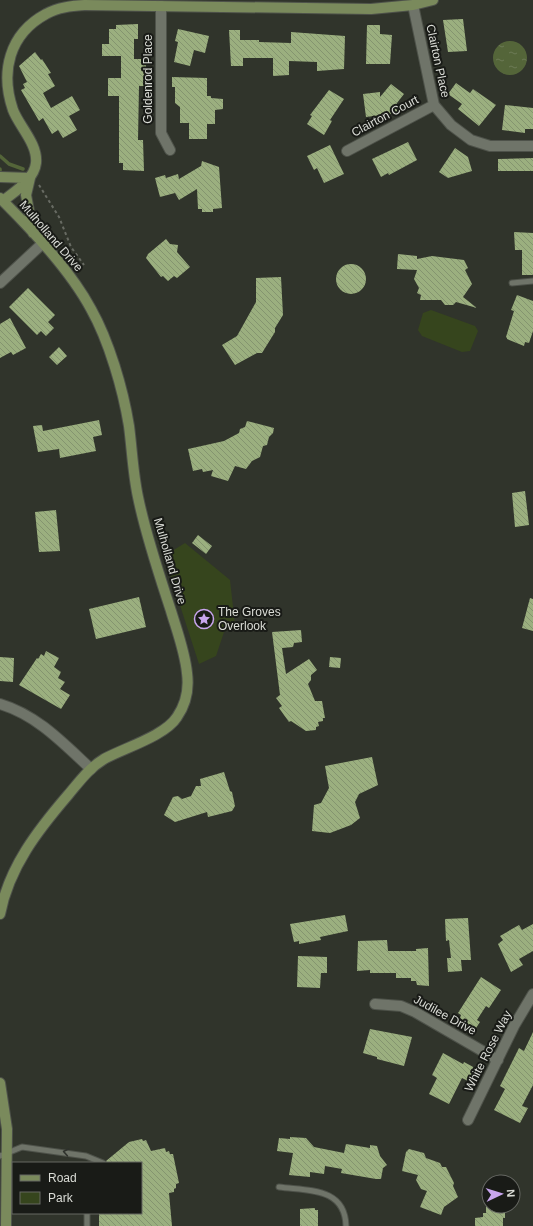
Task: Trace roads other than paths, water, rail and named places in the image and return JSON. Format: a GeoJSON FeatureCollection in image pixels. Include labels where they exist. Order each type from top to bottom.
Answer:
{"type":"FeatureCollection","features":[{"type":"Feature","properties":{"kind":"main road"},"geometry":{"type":"LineString","coordinates":[[33,234],[26,195],[30,177],[36,164],[34,152],[14,112],[7,91],[7,67],[13,47],[27,26],[47,13],[65,4],[371,9],[413,5],[433,0]]}},
{"type":"Feature","properties":{"kind":"main road"},"geometry":{"type":"LineString","coordinates":[[0,177],[30,177]]}},
{"type":"Feature","properties":{"kind":"main road"},"geometry":{"type":"LineString","coordinates":[[2,200],[30,177]]}},
{"type":"Feature","properties":{"kind":"main road","name":"Mulholland Drive"},"geometry":{"type":"LineString","coordinates":[[0,914],[2,901],[19,861],[41,825],[91,769],[104,759],[161,731],[176,719],[183,706],[187,691],[187,672],[138,496],[129,425],[121,386],[92,310],[66,269],[2,200]]}},
{"type":"Feature","properties":{"kind":"main road"},"geometry":{"type":"LineString","coordinates":[[0,1083],[7,1129],[3,1155],[6,1226]]}},
{"type":"Feature","properties":{"kind":"street","name":"Clairton Place"},"geometry":{"type":"LineString","coordinates":[[413,5],[434,105],[451,125],[471,140],[490,146],[533,146]]}},
{"type":"Feature","properties":{"kind":"street","name":"Goldenrod Place"},"geometry":{"type":"LineString","coordinates":[[161,6],[162,133],[170,150]]}},
{"type":"Feature","properties":{"kind":"street","name":"Clairton Court"},"geometry":{"type":"LineString","coordinates":[[347,151],[434,105]]}},
{"type":"Feature","properties":{"kind":"street"},"geometry":{"type":"LineString","coordinates":[[0,283],[42,244]]}},
{"type":"Feature","properties":{"kind":"street"},"geometry":{"type":"LineString","coordinates":[[0,704],[13,708],[41,724],[91,769]]}},
{"type":"Feature","properties":{"kind":"street","name":"White Rose Way"},"geometry":{"type":"LineString","coordinates":[[468,1120],[514,1026],[533,994]]}},
{"type":"Feature","properties":{"kind":"street","name":"Judilee Drive"},"geometry":{"type":"LineString","coordinates":[[375,1004],[401,1006],[415,1012],[498,1060]]}},
{"type":"Feature","properties":{"kind":"lane"},"geometry":{"type":"LineString","coordinates":[[512,283],[533,281]]}},
{"type":"Feature","properties":{"kind":"lane"},"geometry":{"type":"LineString","coordinates":[[3,1155],[22,1148],[86,1156],[101,1162]]}},
{"type":"Feature","properties":{"kind":"lane"},"geometry":{"type":"LineString","coordinates":[[279,1187],[320,1193],[335,1198],[345,1212],[346,1226]]}},
{"type":"Feature","properties":{"kind":"lane"},"geometry":{"type":"LineString","coordinates":[[87,1214],[87,1226]]}},
{"type":"Feature","properties":{"kind":"water"},"geometry":{"type":"Polygon","coordinates":[[[510,41],[522,46],[527,58],[522,70],[510,75],[498,70],[493,58],[498,46],[510,41]]]}},
{"type":"Feature","properties":{"kind":"waterway"},"geometry":{"type":"LineString","coordinates":[[0,156],[9,164],[23,169]]}},
{"type":"Feature","properties":{"kind":"place","name":"The Groves Overlook"},"geometry":{"type":"Point","coordinates":[204,619]}}]}
